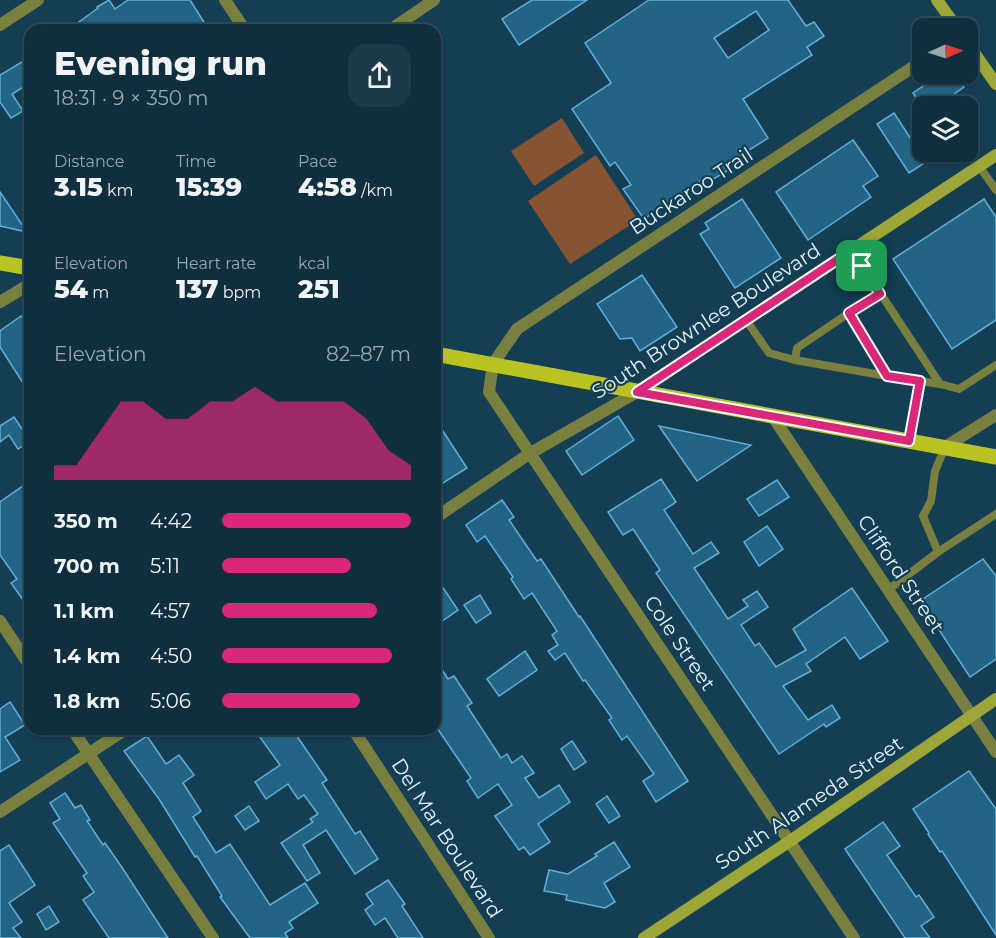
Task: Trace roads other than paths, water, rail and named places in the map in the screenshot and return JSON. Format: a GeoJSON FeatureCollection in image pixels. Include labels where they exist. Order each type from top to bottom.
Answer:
{"type":"FeatureCollection","features":[{"type":"Feature","properties":{"kind":"main road"},"geometry":{"type":"LineString","coordinates":[[937,0],[950,18]]}},
{"type":"Feature","properties":{"kind":"main road"},"geometry":{"type":"LineString","coordinates":[[978,58],[996,84]]}},
{"type":"Feature","properties":{"kind":"main road","name":"South Brownlee Boulevard"},"geometry":{"type":"LineString","coordinates":[[637,392],[996,155]]}},
{"type":"Feature","properties":{"kind":"main road"},"geometry":{"type":"LineString","coordinates":[[0,263],[24,267]]}},
{"type":"Feature","properties":{"kind":"main road"},"geometry":{"type":"LineString","coordinates":[[441,355],[996,457]]}},
{"type":"Feature","properties":{"kind":"main road","name":"South Alameda Street"},"geometry":{"type":"LineString","coordinates":[[644,938],[996,699]]}},
{"type":"Feature","properties":{"kind":"street"},"geometry":{"type":"LineString","coordinates":[[0,25],[38,0]]}},
{"type":"Feature","properties":{"kind":"street"},"geometry":{"type":"LineString","coordinates":[[225,0],[241,24]]}},
{"type":"Feature","properties":{"kind":"street"},"geometry":{"type":"LineString","coordinates":[[399,24],[435,0]]}},
{"type":"Feature","properties":{"kind":"street","name":"Buckaroo Trail"},"geometry":{"type":"LineString","coordinates":[[492,364],[517,329],[912,68]]}},
{"type":"Feature","properties":{"kind":"street"},"geometry":{"type":"LineString","coordinates":[[0,302],[24,288]]}},
{"type":"Feature","properties":{"kind":"street","name":"Cole Street"},"geometry":{"type":"LineString","coordinates":[[492,364],[489,392],[854,938]]}},
{"type":"Feature","properties":{"kind":"street","name":"South Brownlee Boulevard"},"geometry":{"type":"LineString","coordinates":[[441,514],[529,454],[637,392]]}},
{"type":"Feature","properties":{"kind":"street"},"geometry":{"type":"LineString","coordinates":[[945,447],[996,416]]}},
{"type":"Feature","properties":{"kind":"street","name":"Clifford Street"},"geometry":{"type":"LineString","coordinates":[[773,417],[996,752]]}},
{"type":"Feature","properties":{"kind":"street"},"geometry":{"type":"LineString","coordinates":[[0,621],[24,657]]}},
{"type":"Feature","properties":{"kind":"street"},"geometry":{"type":"LineString","coordinates":[[76,735],[213,938]]}},
{"type":"Feature","properties":{"kind":"street"},"geometry":{"type":"LineString","coordinates":[[0,812],[117,735]]}},
{"type":"Feature","properties":{"kind":"street","name":"Del Mar Boulevard"},"geometry":{"type":"LineString","coordinates":[[357,735],[489,938]]}},
{"type":"Feature","properties":{"kind":"lane"},"geometry":{"type":"LineString","coordinates":[[979,166],[996,190]]}},
{"type":"Feature","properties":{"kind":"lane"},"geometry":{"type":"LineString","coordinates":[[852,250],[940,384]]}},
{"type":"Feature","properties":{"kind":"lane"},"geometry":{"type":"LineString","coordinates":[[795,360],[797,348],[880,294]]}},
{"type":"Feature","properties":{"kind":"lane"},"geometry":{"type":"LineString","coordinates":[[849,313],[887,376]]}},
{"type":"Feature","properties":{"kind":"lane"},"geometry":{"type":"LineString","coordinates":[[746,320],[769,353],[795,360],[959,388],[996,365]]}},
{"type":"Feature","properties":{"kind":"lane"},"geometry":{"type":"LineString","coordinates":[[909,441],[920,381]]}},
{"type":"Feature","properties":{"kind":"lane"},"geometry":{"type":"LineString","coordinates":[[938,552],[923,516],[932,501],[935,471],[945,447]]}},
{"type":"Feature","properties":{"kind":"lane"},"geometry":{"type":"LineString","coordinates":[[888,590],[938,552],[996,514]]}}]}
